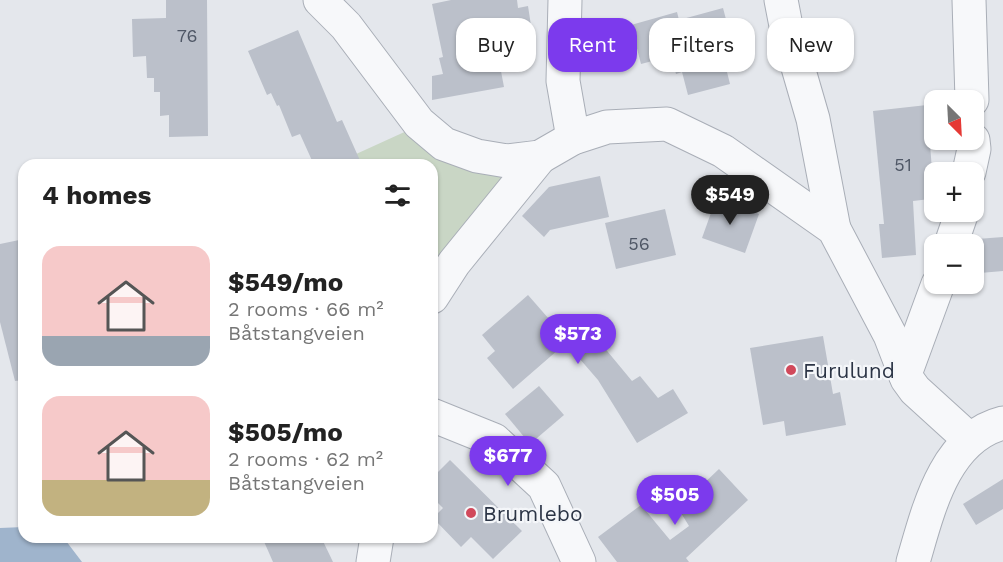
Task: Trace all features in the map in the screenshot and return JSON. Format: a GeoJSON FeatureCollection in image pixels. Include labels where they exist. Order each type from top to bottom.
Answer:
{"type":"FeatureCollection","features":[{"type":"Feature","properties":{"kind":"street"},"geometry":{"type":"LineString","coordinates":[[320,0],[351,13],[419,123],[444,144],[477,156],[507,161],[540,157]]}},
{"type":"Feature","properties":{"kind":"street"},"geometry":{"type":"LineString","coordinates":[[565,0],[563,81],[573,138]]}},
{"type":"Feature","properties":{"kind":"street"},"geometry":{"type":"LineString","coordinates":[[781,0],[786,26],[813,119],[834,229],[890,335],[905,374],[915,390],[970,440]]}},
{"type":"Feature","properties":{"kind":"street"},"geometry":{"type":"LineString","coordinates":[[969,0],[972,90]]}},
{"type":"Feature","properties":{"kind":"street"},"geometry":{"type":"LineString","coordinates":[[438,288],[454,263],[540,157],[573,138],[607,126],[667,124],[723,151],[834,229]]}},
{"type":"Feature","properties":{"kind":"street"},"geometry":{"type":"LineString","coordinates":[[905,374],[934,294]]}},
{"type":"Feature","properties":{"kind":"street"},"geometry":{"type":"LineString","coordinates":[[438,417],[494,440],[544,486],[579,562]]}},
{"type":"Feature","properties":{"kind":"street"},"geometry":{"type":"LineString","coordinates":[[913,562],[927,515],[946,470],[970,440],[986,429],[1003,423]]}},
{"type":"Feature","properties":{"kind":"street"},"geometry":{"type":"LineString","coordinates":[[373,562],[375,543]]}},
{"type":"Feature","properties":{"kind":"green space"},"geometry":{"type":"Polygon","coordinates":[[[411,129],[498,168],[510,181],[438,274],[438,159],[345,159],[411,129]]]}},
{"type":"Feature","properties":{"kind":"water"},"geometry":{"type":"Polygon","coordinates":[[[18,527],[18,543],[68,543],[82,562],[0,562],[0,528],[18,527]]]}},
{"type":"Feature","properties":{"kind":"building"},"geometry":{"type":"Polygon","coordinates":[[[166,0],[207,0],[208,136],[169,137],[169,115],[160,116],[160,92],[154,92],[154,78],[147,78],[146,56],[133,57],[132,19],[166,18],[166,0]]]}},
{"type":"Feature","properties":{"kind":"building"},"geometry":{"type":"Polygon","coordinates":[[[451,0],[517,0],[518,8],[528,6],[530,18],[456,18],[456,72],[501,72],[504,87],[432,100],[432,76],[443,74],[439,58],[443,57],[432,4],[451,0]]]}},
{"type":"Feature","properties":{"kind":"building"},"geometry":{"type":"Polygon","coordinates":[[[723,8],[726,18],[686,18],[723,8]]]}},
{"type":"Feature","properties":{"kind":"building"},"geometry":{"type":"Polygon","coordinates":[[[677,12],[678,18],[656,18],[677,12]]]}},
{"type":"Feature","properties":{"kind":"building"},"geometry":{"type":"Polygon","coordinates":[[[649,20],[649,62],[641,64],[637,48],[637,23],[649,20]]]}},
{"type":"Feature","properties":{"kind":"building"},"geometry":{"type":"Polygon","coordinates":[[[298,30],[337,122],[342,120],[359,159],[311,159],[300,134],[292,137],[279,105],[277,106],[271,93],[267,95],[248,51],[298,30]]]}},
{"type":"Feature","properties":{"kind":"building"},"geometry":{"type":"Polygon","coordinates":[[[682,72],[727,72],[730,84],[688,95],[682,72]]]}},
{"type":"Feature","properties":{"kind":"building"},"geometry":{"type":"Polygon","coordinates":[[[924,105],[924,150],[930,150],[931,162],[924,162],[924,200],[913,201],[916,255],[882,258],[879,224],[884,224],[873,111],[924,105]]]}},
{"type":"Feature","properties":{"kind":"building"},"geometry":{"type":"Polygon","coordinates":[[[600,176],[609,217],[550,230],[544,237],[522,216],[549,187],[600,176]]]}},
{"type":"Feature","properties":{"kind":"building"},"geometry":{"type":"Polygon","coordinates":[[[716,199],[759,214],[745,253],[702,238],[716,199]]]}},
{"type":"Feature","properties":{"kind":"building"},"geometry":{"type":"Polygon","coordinates":[[[665,209],[676,255],[616,269],[605,223],[665,209]]]}},
{"type":"Feature","properties":{"kind":"building"},"geometry":{"type":"Polygon","coordinates":[[[1003,237],[1003,271],[984,273],[984,238],[1003,237]]]}},
{"type":"Feature","properties":{"kind":"building"},"geometry":{"type":"Polygon","coordinates":[[[18,240],[18,381],[15,381],[0,322],[0,244],[18,240]]]}},
{"type":"Feature","properties":{"kind":"building"},"geometry":{"type":"Polygon","coordinates":[[[528,295],[563,335],[588,315],[609,340],[603,346],[632,381],[640,376],[658,398],[673,389],[688,413],[637,443],[598,380],[566,343],[513,389],[487,358],[495,351],[482,335],[528,295]]]}},
{"type":"Feature","properties":{"kind":"building","name":"Furulund"},"geometry":{"type":"Polygon","coordinates":[[[823,336],[833,394],[840,392],[846,425],[786,436],[784,421],[763,425],[750,348],[823,336]]]}},
{"type":"Feature","properties":{"kind":"building"},"geometry":{"type":"Polygon","coordinates":[[[539,386],[564,415],[530,444],[505,414],[539,386]]]}},
{"type":"Feature","properties":{"kind":"building","name":"Brumlebo"},"geometry":{"type":"Polygon","coordinates":[[[450,460],[522,531],[493,559],[471,537],[461,547],[438,523],[438,513],[443,508],[438,503],[438,472],[450,460]]]}},
{"type":"Feature","properties":{"kind":"building"},"geometry":{"type":"Polygon","coordinates":[[[719,469],[748,500],[686,558],[689,562],[617,562],[598,537],[641,505],[670,540],[689,526],[678,508],[719,469]]]}},
{"type":"Feature","properties":{"kind":"building"},"geometry":{"type":"Polygon","coordinates":[[[1003,479],[1003,509],[976,525],[963,504],[1003,479]]]}},
{"type":"Feature","properties":{"kind":"building"},"geometry":{"type":"Polygon","coordinates":[[[265,543],[324,543],[333,562],[273,562],[265,543]]]}},
{"type":"Feature","properties":{"kind":"place","name":"Furulund"},"geometry":{"type":"Point","coordinates":[791,370]}},
{"type":"Feature","properties":{"kind":"place","name":"Brumlebo"},"geometry":{"type":"Point","coordinates":[471,513]}}]}
